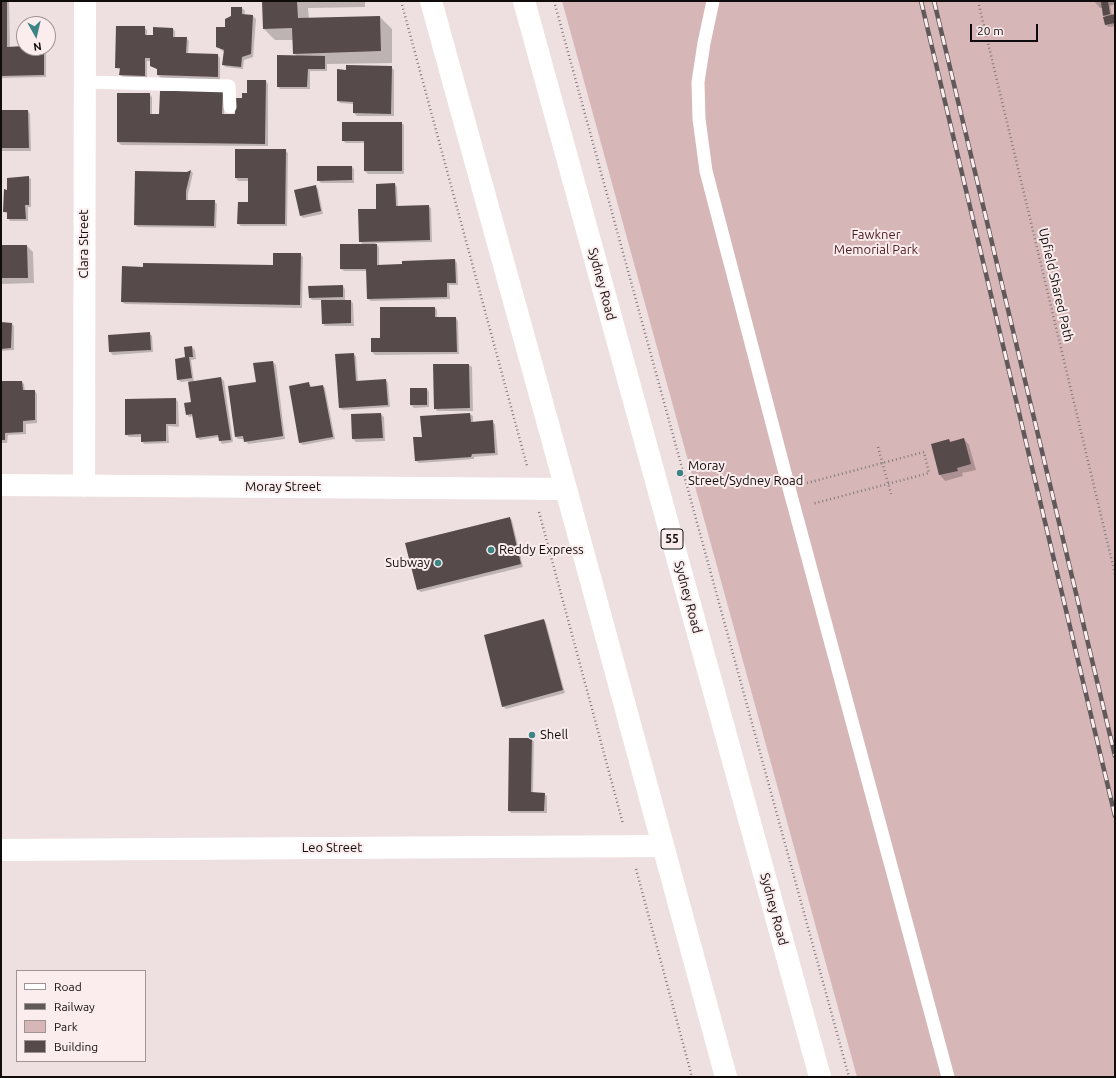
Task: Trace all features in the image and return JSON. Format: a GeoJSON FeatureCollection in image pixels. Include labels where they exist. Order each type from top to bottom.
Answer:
{"type":"FeatureCollection","features":[{"type":"Feature","properties":{"kind":"main road","name":"Clara Street"},"geometry":{"type":"LineString","coordinates":[[84,486],[85,1]]}},
{"type":"Feature","properties":{"kind":"main road"},"geometry":{"type":"LineString","coordinates":[[431,1],[726,1077]]}},
{"type":"Feature","properties":{"kind":"main road","name":"Sydney Road"},"geometry":{"type":"LineString","coordinates":[[524,1],[820,1077]]}},
{"type":"Feature","properties":{"kind":"main road","name":"Moray Street"},"geometry":{"type":"LineString","coordinates":[[1,486],[566,489]]}},
{"type":"Feature","properties":{"kind":"main road","name":"Leo Street"},"geometry":{"type":"LineString","coordinates":[[1,850],[662,846]]}},
{"type":"Feature","properties":{"kind":"lane"},"geometry":{"type":"LineString","coordinates":[[714,1],[704,43],[698,82],[701,144],[706,171],[789,488],[948,1077]]}},
{"type":"Feature","properties":{"kind":"lane"},"geometry":{"type":"LineString","coordinates":[[84,82],[229,86],[230,107]]}},
{"type":"Feature","properties":{"kind":"path"},"geometry":{"type":"LineString","coordinates":[[401,1],[692,1077]]}},
{"type":"Feature","properties":{"kind":"path"},"geometry":{"type":"LineString","coordinates":[[554,1],[849,1077]]}},
{"type":"Feature","properties":{"kind":"path","name":"Upfield Shared Path"},"geometry":{"type":"LineString","coordinates":[[978,1],[1115,574]]}},
{"type":"Feature","properties":{"kind":"path"},"geometry":{"type":"LineString","coordinates":[[878,447],[891,494]]}},
{"type":"Feature","properties":{"kind":"path"},"geometry":{"type":"LineString","coordinates":[[789,488],[924,452],[929,473],[795,509]]}},
{"type":"Feature","properties":{"kind":"green space","name":"Fawkner Memorial Park"},"geometry":{"type":"Polygon","coordinates":[[[562,1],[1115,1],[1115,1077],[857,1077],[562,1]]]}},
{"type":"Feature","properties":{"kind":"building"},"geometry":{"type":"Polygon","coordinates":[[[1,1],[7,1],[7,47],[16,46],[16,56],[44,56],[44,75],[1,76],[1,1]]]}},
{"type":"Feature","properties":{"kind":"building"},"geometry":{"type":"Polygon","coordinates":[[[262,1],[297,1],[298,18],[380,16],[381,51],[293,54],[292,28],[263,29],[262,1]]]}},
{"type":"Feature","properties":{"kind":"building"},"geometry":{"type":"Polygon","coordinates":[[[1108,1],[1110,14],[1103,16],[1101,2],[1108,1]]]}},
{"type":"Feature","properties":{"kind":"building"},"geometry":{"type":"Polygon","coordinates":[[[231,7],[242,7],[242,14],[253,15],[251,54],[242,57],[241,67],[222,65],[224,50],[216,47],[216,27],[225,27],[225,19],[231,16],[231,7]]]}},
{"type":"Feature","properties":{"kind":"building"},"geometry":{"type":"Polygon","coordinates":[[[1115,14],[1115,23],[1105,25],[1103,17],[1115,14]]]}},
{"type":"Feature","properties":{"kind":"building"},"geometry":{"type":"Polygon","coordinates":[[[116,26],[145,26],[145,35],[153,35],[153,27],[173,28],[173,37],[187,37],[186,53],[218,54],[218,77],[157,75],[157,69],[150,66],[150,58],[145,58],[145,76],[119,75],[120,68],[115,68],[116,26]]]}},
{"type":"Feature","properties":{"kind":"building"},"geometry":{"type":"Polygon","coordinates":[[[277,55],[325,56],[325,69],[308,69],[307,87],[277,87],[277,55]]]}},
{"type":"Feature","properties":{"kind":"building"},"geometry":{"type":"Polygon","coordinates":[[[346,65],[392,66],[391,114],[353,113],[353,102],[337,101],[337,69],[346,70],[346,65]]]}},
{"type":"Feature","properties":{"kind":"building"},"geometry":{"type":"Polygon","coordinates":[[[247,80],[266,80],[265,144],[117,142],[117,93],[150,93],[150,114],[159,114],[160,91],[223,91],[222,114],[235,114],[235,98],[242,98],[242,93],[247,93],[247,80]]]}},
{"type":"Feature","properties":{"kind":"building"},"geometry":{"type":"Polygon","coordinates":[[[1,110],[28,110],[29,148],[1,148],[1,110]]]}},
{"type":"Feature","properties":{"kind":"building"},"geometry":{"type":"Polygon","coordinates":[[[342,122],[402,122],[402,171],[364,171],[364,141],[342,141],[342,122]]]}},
{"type":"Feature","properties":{"kind":"building"},"geometry":{"type":"Polygon","coordinates":[[[235,149],[286,149],[285,224],[237,224],[238,202],[248,202],[248,178],[235,178],[235,149]]]}},
{"type":"Feature","properties":{"kind":"building"},"geometry":{"type":"Polygon","coordinates":[[[317,166],[352,166],[352,180],[317,181],[317,166]]]}},
{"type":"Feature","properties":{"kind":"building"},"geometry":{"type":"Polygon","coordinates":[[[191,170],[186,191],[186,200],[215,200],[214,226],[134,225],[135,171],[187,172],[191,170]]]}},
{"type":"Feature","properties":{"kind":"building"},"geometry":{"type":"Polygon","coordinates":[[[29,176],[29,205],[25,205],[26,219],[7,219],[7,212],[3,212],[4,189],[7,190],[7,178],[29,176]]]}},
{"type":"Feature","properties":{"kind":"building"},"geometry":{"type":"Polygon","coordinates":[[[395,183],[396,206],[429,205],[430,240],[359,242],[358,209],[376,209],[376,184],[395,183]]]}},
{"type":"Feature","properties":{"kind":"building"},"geometry":{"type":"Polygon","coordinates":[[[316,185],[321,211],[300,216],[294,190],[316,185]]]}},
{"type":"Feature","properties":{"kind":"building"},"geometry":{"type":"Polygon","coordinates":[[[340,244],[377,244],[377,265],[402,264],[402,261],[455,259],[456,283],[447,283],[447,297],[367,299],[366,269],[340,269],[340,244]]]}},
{"type":"Feature","properties":{"kind":"building"},"geometry":{"type":"Polygon","coordinates":[[[1,245],[27,245],[28,278],[1,278],[1,245]]]}},
{"type":"Feature","properties":{"kind":"building"},"geometry":{"type":"Polygon","coordinates":[[[273,253],[301,253],[300,305],[121,302],[122,266],[143,267],[143,263],[273,265],[273,253]]]}},
{"type":"Feature","properties":{"kind":"building"},"geometry":{"type":"Polygon","coordinates":[[[343,285],[343,297],[309,298],[308,286],[343,285]]]}},
{"type":"Feature","properties":{"kind":"building"},"geometry":{"type":"Polygon","coordinates":[[[321,300],[351,300],[351,323],[322,324],[321,300]]]}},
{"type":"Feature","properties":{"kind":"building"},"geometry":{"type":"Polygon","coordinates":[[[380,307],[435,307],[435,317],[456,317],[457,352],[371,352],[371,338],[380,338],[380,307]]]}},
{"type":"Feature","properties":{"kind":"building"},"geometry":{"type":"Polygon","coordinates":[[[1,322],[12,323],[11,348],[1,349],[1,322]]]}},
{"type":"Feature","properties":{"kind":"building"},"geometry":{"type":"Polygon","coordinates":[[[150,332],[151,350],[109,352],[108,335],[150,332]]]}},
{"type":"Feature","properties":{"kind":"building"},"geometry":{"type":"Polygon","coordinates":[[[192,346],[193,357],[189,357],[192,378],[177,380],[175,359],[185,357],[184,347],[192,346]]]}},
{"type":"Feature","properties":{"kind":"building"},"geometry":{"type":"Polygon","coordinates":[[[354,353],[356,381],[386,379],[388,405],[339,408],[335,354],[354,353]]]}},
{"type":"Feature","properties":{"kind":"building"},"geometry":{"type":"Polygon","coordinates":[[[273,361],[283,436],[244,442],[243,436],[235,437],[228,386],[256,382],[253,363],[273,361]]]}},
{"type":"Feature","properties":{"kind":"building"},"geometry":{"type":"Polygon","coordinates":[[[433,364],[469,364],[470,408],[434,409],[433,364]]]}},
{"type":"Feature","properties":{"kind":"building"},"geometry":{"type":"Polygon","coordinates":[[[221,377],[231,440],[219,441],[218,435],[196,438],[192,414],[186,415],[184,403],[191,402],[188,382],[221,377]]]}},
{"type":"Feature","properties":{"kind":"building"},"geometry":{"type":"Polygon","coordinates":[[[1,381],[22,381],[23,390],[35,390],[35,420],[23,421],[23,432],[5,433],[5,440],[1,440],[1,381]]]}},
{"type":"Feature","properties":{"kind":"building"},"geometry":{"type":"Polygon","coordinates":[[[309,382],[310,387],[323,385],[333,437],[299,443],[289,386],[309,382]]]}},
{"type":"Feature","properties":{"kind":"building"},"geometry":{"type":"Polygon","coordinates":[[[410,388],[427,388],[427,405],[410,405],[410,388]]]}},
{"type":"Feature","properties":{"kind":"building"},"geometry":{"type":"Polygon","coordinates":[[[176,398],[176,424],[166,424],[166,441],[141,442],[141,434],[125,435],[125,399],[176,398]]]}},
{"type":"Feature","properties":{"kind":"building"},"geometry":{"type":"Polygon","coordinates":[[[381,413],[383,438],[352,439],[351,414],[381,413]]]}},
{"type":"Feature","properties":{"kind":"building"},"geometry":{"type":"Polygon","coordinates":[[[470,413],[471,422],[493,420],[495,453],[472,454],[471,457],[415,461],[413,437],[422,437],[420,416],[470,413]]]}},
{"type":"Feature","properties":{"kind":"building"},"geometry":{"type":"Polygon","coordinates":[[[964,438],[971,464],[957,468],[958,471],[939,475],[931,444],[949,439],[950,442],[964,438]]]}},
{"type":"Feature","properties":{"kind":"building"},"geometry":{"type":"Polygon","coordinates":[[[510,517],[521,564],[417,590],[405,543],[510,517]]]}},
{"type":"Feature","properties":{"kind":"building"},"geometry":{"type":"Polygon","coordinates":[[[544,619],[563,690],[502,707],[484,635],[544,619]]]}},
{"type":"Feature","properties":{"kind":"building"},"geometry":{"type":"Polygon","coordinates":[[[509,738],[532,738],[531,792],[545,793],[544,811],[508,811],[509,738]]]}},
{"type":"Feature","properties":{"kind":"railway"},"geometry":{"type":"LineString","coordinates":[[921,1],[1115,816]]}},
{"type":"Feature","properties":{"kind":"railway"},"geometry":{"type":"LineString","coordinates":[[934,1],[1115,756]]}},
{"type":"Feature","properties":{"kind":"place","name":"Moray Street/Sydney Road"},"geometry":{"type":"Point","coordinates":[680,473]}},
{"type":"Feature","properties":{"kind":"place","name":"Reddy Express"},"geometry":{"type":"Point","coordinates":[491,550]}},
{"type":"Feature","properties":{"kind":"place","name":"Subway"},"geometry":{"type":"Point","coordinates":[438,563]}},
{"type":"Feature","properties":{"kind":"place","name":"Shell"},"geometry":{"type":"Point","coordinates":[532,735]}}]}
